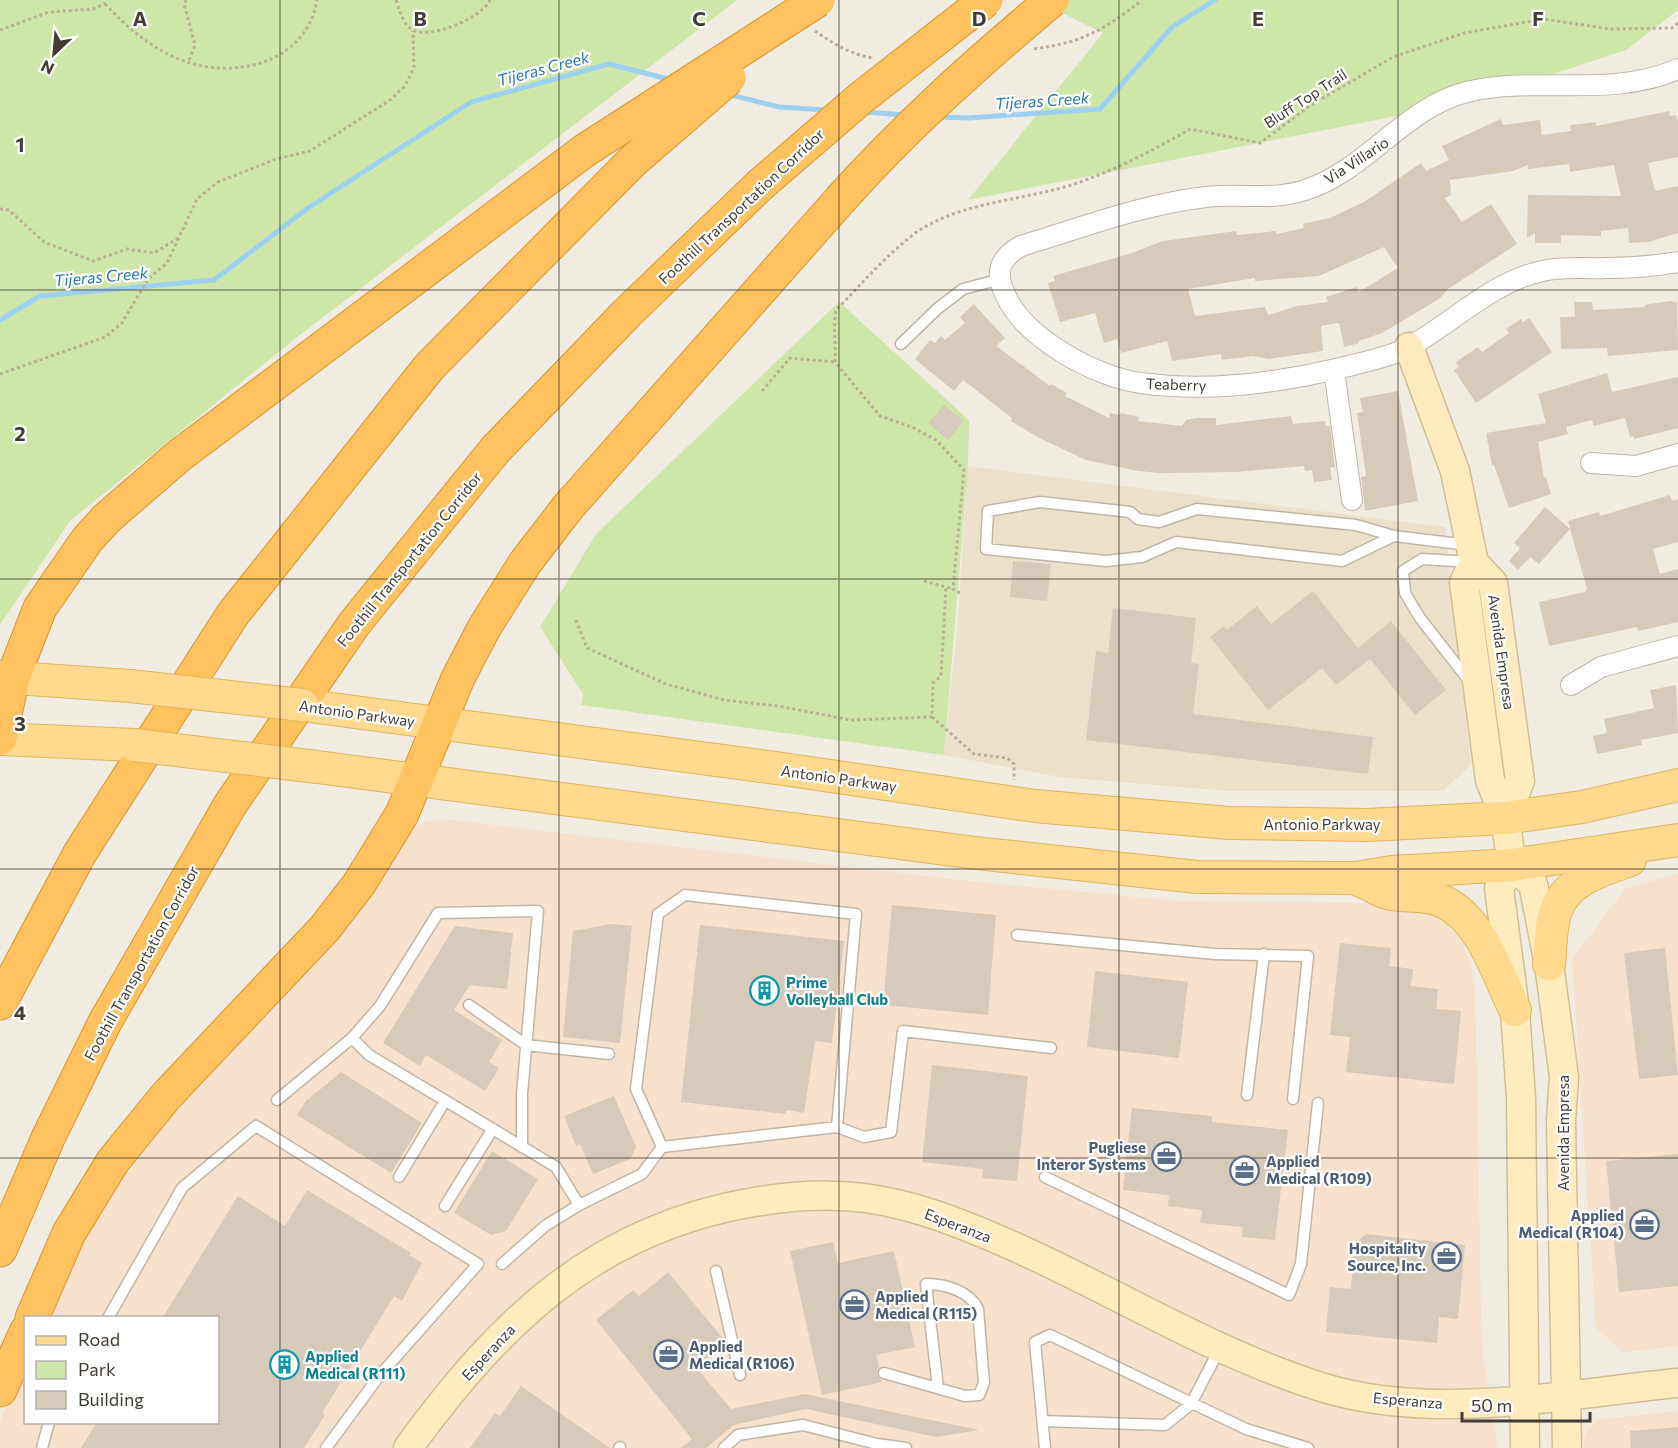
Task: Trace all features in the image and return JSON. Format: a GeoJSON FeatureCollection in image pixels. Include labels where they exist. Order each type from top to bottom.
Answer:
{"type":"FeatureCollection","features":[{"type":"Feature","properties":{"kind":"highway"},"geometry":{"type":"LineString","coordinates":[[0,739],[7,677],[40,608],[87,540],[107,518],[180,455],[584,151],[818,0]]}},
{"type":"Feature","properties":{"kind":"highway"},"geometry":{"type":"LineString","coordinates":[[0,1004],[80,853],[232,614],[430,366],[633,161],[724,82],[830,0]]}},
{"type":"Feature","properties":{"kind":"highway","name":"Foothill Transportation Corridor"},"geometry":{"type":"LineString","coordinates":[[0,1250],[48,1138],[105,1022],[230,805],[354,624],[495,450],[627,313],[760,185],[861,98],[986,0]]}},
{"type":"Feature","properties":{"kind":"highway"},"geometry":{"type":"LineString","coordinates":[[32,1316],[69,1233],[113,1161],[167,1095],[325,928],[359,884],[402,814],[438,724],[484,628],[525,563],[568,507],[840,200],[925,111],[1052,0]]}},
{"type":"Feature","properties":{"kind":"highway"},"geometry":{"type":"LineString","coordinates":[[0,1390],[24,1336]]}},
{"type":"Feature","properties":{"kind":"main road","name":"Antonio Parkway"},"geometry":{"type":"LineString","coordinates":[[7,677],[130,686],[354,712],[776,768],[1012,803],[1083,812],[1229,823],[1367,825],[1505,818],[1582,807],[1678,785]]}},
{"type":"Feature","properties":{"kind":"main road"},"geometry":{"type":"LineString","coordinates":[[0,739],[94,742],[197,751],[976,853],[1197,877],[1355,878],[1392,872],[1512,865],[1678,841]]}},
{"type":"Feature","properties":{"kind":"main road"},"geometry":{"type":"LineString","coordinates":[[1549,964],[1557,908],[1577,883],[1596,872],[1678,841]]}},
{"type":"Feature","properties":{"kind":"main road"},"geometry":{"type":"LineString","coordinates":[[1355,878],[1391,894],[1419,894],[1449,905],[1464,918],[1485,944],[1515,1010]]}},
{"type":"Feature","properties":{"kind":"street","name":"Via Villario"},"geometry":{"type":"LineString","coordinates":[[1001,272],[1006,254],[1021,246],[1173,202],[1207,197],[1272,197],[1306,190],[1337,175],[1373,152],[1430,109],[1465,92],[1498,86],[1616,85],[1660,77],[1678,69]]}},
{"type":"Feature","properties":{"kind":"street","name":"Teaberry"},"geometry":{"type":"LineString","coordinates":[[1001,272],[1005,294],[1019,315],[1044,339],[1071,357],[1099,371],[1140,383],[1249,384],[1334,370],[1384,357],[1409,347],[1487,293],[1543,271],[1643,267],[1678,262]]}},
{"type":"Feature","properties":{"kind":"street","name":"Avenida Empresa"},"geometry":{"type":"LineString","coordinates":[[1409,347],[1455,471],[1473,554],[1493,584],[1520,781],[1505,818]]}},
{"type":"Feature","properties":{"kind":"street"},"geometry":{"type":"LineString","coordinates":[[1334,370],[1352,500]]}},
{"type":"Feature","properties":{"kind":"street"},"geometry":{"type":"LineString","coordinates":[[1591,463],[1636,466],[1678,454]]}},
{"type":"Feature","properties":{"kind":"street","name":"Avenida Empresa"},"geometry":{"type":"LineString","coordinates":[[1473,554],[1464,582],[1490,780],[1505,818],[1512,865],[1533,884],[1549,964],[1564,1077],[1561,1121],[1568,1394],[1567,1448]]}},
{"type":"Feature","properties":{"kind":"street"},"geometry":{"type":"LineString","coordinates":[[1571,685],[1601,667],[1678,646]]}},
{"type":"Feature","properties":{"kind":"street"},"geometry":{"type":"LineString","coordinates":[[1512,865],[1499,888],[1515,1010],[1523,1160],[1521,1262],[1525,1448]]}},
{"type":"Feature","properties":{"kind":"street","name":"Esperanza"},"geometry":{"type":"LineString","coordinates":[[408,1448],[478,1360],[528,1310],[606,1252],[662,1225],[717,1208],[802,1194],[859,1198],[890,1203],[941,1217],[1013,1246],[1221,1346],[1323,1388],[1384,1401],[1464,1404],[1524,1401],[1568,1394],[1678,1383]]}},
{"type":"Feature","properties":{"kind":"lane","name":"Via Villario"},"geometry":{"type":"LineString","coordinates":[[901,344],[937,309],[963,289],[1001,272]]}},
{"type":"Feature","properties":{"kind":"lane"},"geometry":{"type":"LineString","coordinates":[[1394,536],[1342,561],[1176,542],[1142,557],[1106,561],[986,549],[988,511],[1040,502],[1130,512],[1138,519],[1159,522],[1197,509],[1356,525],[1473,554]]}},
{"type":"Feature","properties":{"kind":"lane"},"geometry":{"type":"LineString","coordinates":[[1473,554],[1422,559],[1403,571],[1405,593],[1420,618],[1478,691]]}},
{"type":"Feature","properties":{"kind":"lane"},"geometry":{"type":"LineString","coordinates":[[662,1147],[636,1089],[658,914],[685,895],[855,914],[837,1127]]}},
{"type":"Feature","properties":{"kind":"lane"},"geometry":{"type":"LineString","coordinates":[[277,1100],[352,1038],[380,1006],[438,913],[538,911],[526,1045],[522,1147]]}},
{"type":"Feature","properties":{"kind":"lane"},"geometry":{"type":"LineString","coordinates":[[1017,935],[1215,954],[1308,956],[1293,1099]]}},
{"type":"Feature","properties":{"kind":"lane"},"geometry":{"type":"LineString","coordinates":[[1247,1095],[1264,954]]}},
{"type":"Feature","properties":{"kind":"lane"},"geometry":{"type":"LineString","coordinates":[[469,1005],[526,1045],[609,1054]]}},
{"type":"Feature","properties":{"kind":"lane"},"geometry":{"type":"LineString","coordinates":[[502,1263],[545,1226],[579,1205],[642,1174],[662,1147],[837,1127],[864,1137],[891,1132],[903,1031],[1051,1048]]}},
{"type":"Feature","properties":{"kind":"lane"},"geometry":{"type":"LineString","coordinates":[[352,1038],[369,1055],[556,1167],[579,1205]]}},
{"type":"Feature","properties":{"kind":"lane"},"geometry":{"type":"LineString","coordinates":[[399,1177],[445,1101]]}},
{"type":"Feature","properties":{"kind":"lane"},"geometry":{"type":"LineString","coordinates":[[1045,1178],[1289,1295],[1301,1264],[1318,1103]]}},
{"type":"Feature","properties":{"kind":"lane"},"geometry":{"type":"LineString","coordinates":[[109,1316],[182,1188],[256,1126],[478,1264],[380,1375],[326,1448]]}},
{"type":"Feature","properties":{"kind":"lane"},"geometry":{"type":"LineString","coordinates":[[445,1206],[492,1130]]}},
{"type":"Feature","properties":{"kind":"lane"},"geometry":{"type":"LineString","coordinates":[[716,1271],[740,1375]]}},
{"type":"Feature","properties":{"kind":"lane"},"geometry":{"type":"LineString","coordinates":[[884,1373],[965,1396],[979,1395],[984,1383],[978,1309],[973,1299],[940,1284],[926,1284],[938,1388]]}},
{"type":"Feature","properties":{"kind":"lane"},"geometry":{"type":"LineString","coordinates":[[1045,1448],[1035,1342],[1050,1335],[1246,1429],[1308,1448]]}},
{"type":"Feature","properties":{"kind":"lane"},"geometry":{"type":"LineString","coordinates":[[1043,1421],[1165,1425],[1191,1404],[1221,1346]]}},
{"type":"Feature","properties":{"kind":"lane"},"geometry":{"type":"LineString","coordinates":[[42,1448],[48,1424]]}},
{"type":"Feature","properties":{"kind":"lane"},"geometry":{"type":"LineString","coordinates":[[723,1448],[738,1435],[803,1425],[877,1444],[906,1448]]}},
{"type":"Feature","properties":{"kind":"lane"},"geometry":{"type":"LineString","coordinates":[[865,1448],[877,1444]]}},
{"type":"Feature","properties":{"kind":"path"},"geometry":{"type":"LineString","coordinates":[[186,0],[184,4],[195,45],[188,63]]}},
{"type":"Feature","properties":{"kind":"path"},"geometry":{"type":"LineString","coordinates":[[0,30],[49,12],[93,9],[105,2],[136,35],[188,63],[216,68],[238,68],[278,58],[297,44],[311,22],[317,0]]}},
{"type":"Feature","properties":{"kind":"path"},"geometry":{"type":"LineString","coordinates":[[396,0],[404,22],[413,31],[426,34],[474,18],[486,9],[490,0]]}},
{"type":"Feature","properties":{"kind":"path","name":"Bluff Top Trail"},"geometry":{"type":"LineString","coordinates":[[835,362],[836,310],[892,253],[933,222],[980,206],[1056,190],[1150,152],[1190,129],[1260,143],[1311,105],[1393,57],[1464,33],[1544,19],[1610,28],[1672,28],[1678,23]]}},
{"type":"Feature","properties":{"kind":"path"},"geometry":{"type":"LineString","coordinates":[[0,374],[105,337],[122,323],[148,279],[167,263],[196,199],[218,182],[276,159],[310,151],[390,100],[405,86],[414,67],[413,31]]}},
{"type":"Feature","properties":{"kind":"path"},"geometry":{"type":"LineString","coordinates":[[0,209],[9,210],[44,242],[93,261],[127,249],[154,253],[181,236]]}},
{"type":"Feature","properties":{"kind":"path"},"geometry":{"type":"LineString","coordinates":[[762,391],[790,358],[835,362],[880,416],[912,427],[936,440],[964,471],[953,589]]}},
{"type":"Feature","properties":{"kind":"path"},"geometry":{"type":"LineString","coordinates":[[924,581],[960,593]]}},
{"type":"Feature","properties":{"kind":"path"},"geometry":{"type":"LineString","coordinates":[[932,717],[933,683],[941,676],[946,587]]}},
{"type":"Feature","properties":{"kind":"path"},"geometry":{"type":"LineString","coordinates":[[576,620],[586,648],[666,684],[724,700],[778,706],[843,719],[890,720],[932,717],[974,754],[1007,758],[1014,764],[1012,803]]}},
{"type":"Feature","properties":{"kind":"shaded area"},"geometry":{"type":"Polygon","coordinates":[[[968,466],[1445,527],[1471,765],[1443,791],[1228,791],[1059,777],[944,755],[958,621],[968,466]]]}},
{"type":"Feature","properties":{"kind":"shaded area"},"geometry":{"type":"Polygon","coordinates":[[[451,820],[959,880],[1177,901],[1372,903],[1408,906],[1430,913],[1448,925],[1463,943],[1475,989],[1482,1349],[1498,1448],[0,1448],[0,1421],[24,1366],[24,1424],[219,1424],[219,1316],[47,1316],[84,1241],[132,1163],[410,830],[427,821],[451,820]]]}},
{"type":"Feature","properties":{"kind":"shaded area"},"geometry":{"type":"Polygon","coordinates":[[[1678,874],[1678,1346],[1623,1352],[1596,1328],[1572,959],[1626,888],[1678,874]]]}},
{"type":"Feature","properties":{"kind":"shaded area"},"geometry":{"type":"Polygon","coordinates":[[[1678,1411],[1678,1448],[1584,1448],[1584,1436],[1596,1420],[1678,1411]]]}},
{"type":"Feature","properties":{"kind":"green space"},"geometry":{"type":"Polygon","coordinates":[[[0,0],[737,0],[296,338],[70,521],[0,625],[0,0]]]}},
{"type":"Feature","properties":{"kind":"green space"},"geometry":{"type":"Polygon","coordinates":[[[1036,0],[1678,0],[1678,10],[1626,50],[1468,102],[968,200],[1103,33],[1036,0]]]}},
{"type":"Feature","properties":{"kind":"green space"},"geometry":{"type":"Polygon","coordinates":[[[839,302],[969,420],[968,466],[944,755],[581,705],[583,694],[540,627],[596,534],[839,302]]]}},
{"type":"Feature","properties":{"kind":"building"},"geometry":{"type":"Polygon","coordinates":[[[1669,111],[1670,116],[1676,115],[1678,157],[1648,163],[1655,191],[1678,186],[1678,233],[1648,242],[1629,243],[1628,228],[1601,231],[1601,236],[1561,235],[1561,243],[1535,243],[1535,233],[1527,238],[1528,195],[1621,196],[1614,165],[1570,172],[1569,164],[1528,169],[1528,165],[1513,171],[1450,180],[1451,195],[1445,198],[1462,222],[1491,204],[1517,244],[1448,289],[1440,298],[1382,333],[1359,341],[1359,343],[1344,347],[1339,323],[1321,326],[1323,351],[1269,359],[1253,356],[1222,360],[1221,354],[1172,361],[1167,341],[1121,353],[1117,339],[1104,343],[1095,313],[1060,322],[1048,283],[1055,281],[1053,276],[1129,254],[1163,241],[1236,231],[1237,235],[1276,231],[1277,234],[1304,228],[1303,224],[1330,218],[1364,202],[1421,163],[1426,171],[1449,160],[1442,146],[1501,119],[1503,125],[1540,120],[1542,135],[1571,131],[1570,125],[1596,122],[1596,126],[1669,111]],[[1384,247],[1319,276],[1255,281],[1255,278],[1188,289],[1195,316],[1265,307],[1268,315],[1297,306],[1328,302],[1326,297],[1357,287],[1359,292],[1398,268],[1384,247]]]}},
{"type":"Feature","properties":{"kind":"building"},"geometry":{"type":"Polygon","coordinates":[[[1574,302],[1592,302],[1593,310],[1645,307],[1644,305],[1677,302],[1678,350],[1608,356],[1607,348],[1561,349],[1560,317],[1575,317],[1574,302]]]}},
{"type":"Feature","properties":{"kind":"building"},"geometry":{"type":"Polygon","coordinates":[[[974,304],[1005,338],[996,346],[1050,386],[1051,384],[1067,393],[1065,396],[1109,418],[1110,413],[1120,415],[1121,413],[1139,417],[1138,421],[1182,426],[1186,420],[1197,418],[1216,418],[1216,425],[1291,416],[1293,424],[1325,421],[1326,426],[1330,426],[1335,467],[1330,468],[1332,480],[1314,482],[1312,470],[1305,471],[1304,466],[1236,472],[1138,471],[1086,460],[1039,438],[1011,421],[1012,418],[963,380],[954,391],[915,359],[930,340],[935,343],[941,336],[945,340],[965,323],[960,317],[974,304]]]}},
{"type":"Feature","properties":{"kind":"building"},"geometry":{"type":"Polygon","coordinates":[[[1529,318],[1552,352],[1476,403],[1454,370],[1459,367],[1456,362],[1478,347],[1482,352],[1509,333],[1506,329],[1521,319],[1523,322],[1529,318]]]}},
{"type":"Feature","properties":{"kind":"building"},"geometry":{"type":"Polygon","coordinates":[[[1607,373],[1612,392],[1678,377],[1678,428],[1634,439],[1633,436],[1630,437],[1625,418],[1594,426],[1592,420],[1566,427],[1568,434],[1538,442],[1544,478],[1546,477],[1551,494],[1509,508],[1494,465],[1492,465],[1486,433],[1546,423],[1538,394],[1607,373]]]}},
{"type":"Feature","properties":{"kind":"building"},"geometry":{"type":"Polygon","coordinates":[[[1398,391],[1418,501],[1365,511],[1361,477],[1366,476],[1357,413],[1363,412],[1360,398],[1398,391]]]}},
{"type":"Feature","properties":{"kind":"building"},"geometry":{"type":"Polygon","coordinates":[[[944,405],[964,421],[948,440],[928,423],[944,405]]]}},
{"type":"Feature","properties":{"kind":"building"},"geometry":{"type":"Polygon","coordinates":[[[1670,495],[1672,501],[1678,499],[1678,542],[1653,549],[1660,574],[1678,569],[1678,622],[1638,631],[1637,627],[1549,646],[1539,602],[1585,592],[1587,589],[1568,521],[1599,512],[1600,516],[1670,495]]]}},
{"type":"Feature","properties":{"kind":"building"},"geometry":{"type":"Polygon","coordinates":[[[1545,507],[1570,529],[1539,564],[1530,557],[1518,570],[1509,561],[1520,548],[1514,543],[1545,507]]]}},
{"type":"Feature","properties":{"kind":"building"},"geometry":{"type":"Polygon","coordinates":[[[1013,561],[1051,564],[1047,601],[1010,597],[1013,561]]]}},
{"type":"Feature","properties":{"kind":"building"},"geometry":{"type":"Polygon","coordinates":[[[1313,591],[1358,648],[1391,621],[1446,690],[1415,715],[1370,659],[1336,685],[1322,668],[1268,710],[1210,637],[1224,626],[1227,630],[1257,606],[1271,624],[1313,591]]]}},
{"type":"Feature","properties":{"kind":"building"},"geometry":{"type":"Polygon","coordinates":[[[1113,608],[1196,618],[1191,663],[1199,664],[1193,714],[1373,737],[1368,774],[1086,740],[1096,651],[1108,653],[1113,608]]]}},
{"type":"Feature","properties":{"kind":"building"},"geometry":{"type":"Polygon","coordinates":[[[1676,685],[1678,733],[1641,740],[1642,745],[1597,754],[1593,736],[1607,733],[1604,719],[1654,708],[1650,690],[1676,685]]]}},
{"type":"Feature","properties":{"kind":"building"},"geometry":{"type":"Polygon","coordinates":[[[892,905],[996,915],[988,1015],[883,1005],[892,905]]]}},
{"type":"Feature","properties":{"kind":"building"},"geometry":{"type":"Polygon","coordinates":[[[612,924],[632,926],[620,1043],[563,1037],[573,931],[612,924]]]}},
{"type":"Feature","properties":{"kind":"building","name":"Prime Volleyball Club"},"geometry":{"type":"Polygon","coordinates":[[[700,925],[844,941],[832,1043],[815,1041],[804,1113],[786,1110],[785,1114],[681,1102],[700,925]]]}},
{"type":"Feature","properties":{"kind":"building"},"geometry":{"type":"Polygon","coordinates":[[[455,926],[513,933],[507,989],[470,985],[454,1010],[502,1040],[489,1062],[499,1068],[485,1091],[426,1055],[420,1066],[383,1043],[455,926]]]}},
{"type":"Feature","properties":{"kind":"building"},"geometry":{"type":"Polygon","coordinates":[[[1340,943],[1391,948],[1389,966],[1413,969],[1411,986],[1438,989],[1436,1009],[1461,1011],[1454,1084],[1346,1072],[1350,1037],[1330,1035],[1340,943]]]}},
{"type":"Feature","properties":{"kind":"building"},"geometry":{"type":"Polygon","coordinates":[[[1665,948],[1678,1075],[1639,1079],[1624,953],[1665,948]]]}},
{"type":"Feature","properties":{"kind":"building"},"geometry":{"type":"Polygon","coordinates":[[[1095,971],[1188,982],[1179,1058],[1087,1047],[1095,971]]]}},
{"type":"Feature","properties":{"kind":"building"},"geometry":{"type":"Polygon","coordinates":[[[932,1065],[1028,1076],[1017,1181],[982,1178],[983,1169],[922,1162],[932,1065]]]}},
{"type":"Feature","properties":{"kind":"building"},"geometry":{"type":"Polygon","coordinates":[[[341,1072],[422,1123],[391,1173],[297,1115],[306,1101],[341,1072]]]}},
{"type":"Feature","properties":{"kind":"building"},"geometry":{"type":"Polygon","coordinates":[[[614,1096],[636,1147],[630,1159],[593,1174],[580,1144],[576,1146],[564,1116],[614,1096]]]}},
{"type":"Feature","properties":{"kind":"building"},"geometry":{"type":"Polygon","coordinates":[[[1132,1108],[1212,1116],[1212,1122],[1288,1130],[1275,1240],[1242,1237],[1243,1227],[1200,1223],[1202,1210],[1168,1206],[1169,1195],[1123,1190],[1132,1108]]]}},
{"type":"Feature","properties":{"kind":"building"},"geometry":{"type":"Polygon","coordinates":[[[492,1151],[538,1179],[506,1231],[491,1235],[454,1213],[492,1151]]]}},
{"type":"Feature","properties":{"kind":"building","name":"Applied Medical (R104)"},"geometry":{"type":"Polygon","coordinates":[[[1678,1154],[1678,1286],[1619,1292],[1606,1161],[1678,1154]]]}},
{"type":"Feature","properties":{"kind":"building","name":"Applied Medical (R111)"},"geometry":{"type":"Polygon","coordinates":[[[307,1190],[411,1253],[409,1255],[422,1263],[402,1301],[394,1296],[322,1413],[325,1415],[304,1448],[81,1448],[96,1424],[219,1424],[219,1316],[164,1316],[238,1196],[285,1226],[307,1190]]]}},
{"type":"Feature","properties":{"kind":"building"},"geometry":{"type":"Polygon","coordinates":[[[1366,1234],[1465,1245],[1458,1319],[1439,1317],[1437,1343],[1326,1332],[1330,1287],[1351,1289],[1355,1243],[1366,1234]]]}},
{"type":"Feature","properties":{"kind":"building","name":"Applied Medical (R115)"},"geometry":{"type":"Polygon","coordinates":[[[833,1242],[838,1263],[894,1251],[915,1347],[876,1355],[879,1367],[877,1374],[882,1382],[822,1395],[790,1251],[833,1242]]]}},
{"type":"Feature","properties":{"kind":"building","name":"Applied Medical (R106)"},"geometry":{"type":"Polygon","coordinates":[[[668,1272],[725,1341],[725,1344],[696,1367],[731,1409],[805,1394],[979,1430],[936,1437],[806,1409],[734,1425],[706,1448],[681,1448],[692,1439],[596,1320],[633,1290],[639,1296],[668,1272]]]}},
{"type":"Feature","properties":{"kind":"building"},"geometry":{"type":"Polygon","coordinates":[[[521,1386],[610,1448],[470,1448],[495,1413],[500,1416],[521,1386]]]}},
{"type":"Feature","properties":{"kind":"building"},"geometry":{"type":"Polygon","coordinates":[[[1678,1427],[1678,1448],[1631,1448],[1630,1431],[1678,1427]]]}},
{"type":"Feature","properties":{"kind":"waterway","name":"Tijeras Creek"},"geometry":{"type":"LineString","coordinates":[[939,117],[968,118],[1100,109],[1172,27],[1215,0]]}},
{"type":"Feature","properties":{"kind":"waterway","name":"Tijeras Creek"},"geometry":{"type":"LineString","coordinates":[[0,320],[40,296],[214,280],[308,208],[471,102],[609,64],[672,80]]}},
{"type":"Feature","properties":{"kind":"waterway","name":"Tijeras Creek"},"geometry":{"type":"LineString","coordinates":[[727,94],[779,107],[827,110]]}},
{"type":"Feature","properties":{"kind":"waterway","name":"Tijeras Creek"},"geometry":{"type":"LineString","coordinates":[[864,112],[905,115]]}},
{"type":"Feature","properties":{"kind":"place","name":"Prime Volleyball Club"},"geometry":{"type":"Point","coordinates":[765,991]}},
{"type":"Feature","properties":{"kind":"place","name":"Pugliese Interor Systems"},"geometry":{"type":"Point","coordinates":[1167,1156]}},
{"type":"Feature","properties":{"kind":"place","name":"Applied Medical (R109)"},"geometry":{"type":"Point","coordinates":[1245,1170]}},
{"type":"Feature","properties":{"kind":"place","name":"Applied Medical (R104)"},"geometry":{"type":"Point","coordinates":[1645,1224]}},
{"type":"Feature","properties":{"kind":"place","name":"Hospitality Source, Inc."},"geometry":{"type":"Point","coordinates":[1447,1257]}},
{"type":"Feature","properties":{"kind":"place","name":"Applied Medical (R115)"},"geometry":{"type":"Point","coordinates":[854,1305]}},
{"type":"Feature","properties":{"kind":"place","name":"Applied Medical (R106)"},"geometry":{"type":"Point","coordinates":[668,1355]}},
{"type":"Feature","properties":{"kind":"place","name":"Applied Medical (R111)"},"geometry":{"type":"Point","coordinates":[284,1365]}}]}
